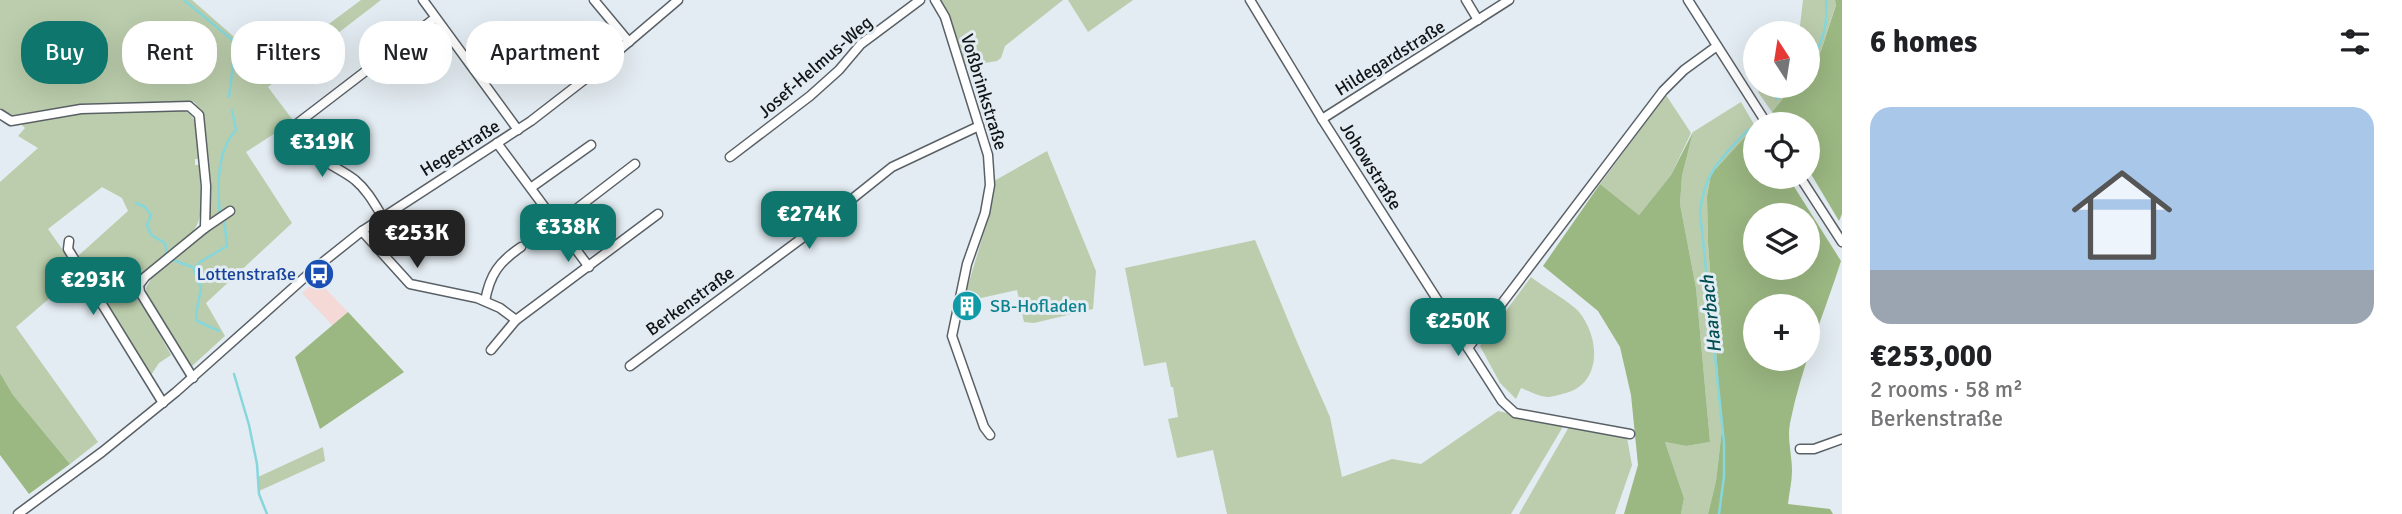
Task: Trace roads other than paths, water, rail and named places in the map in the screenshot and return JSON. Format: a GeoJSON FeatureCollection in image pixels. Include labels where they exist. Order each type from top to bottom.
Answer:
{"type":"FeatureCollection","features":[{"type":"Feature","properties":{"kind":"street"},"geometry":{"type":"LineString","coordinates":[[423,0],[517,130]]}},
{"type":"Feature","properties":{"kind":"street"},"geometry":{"type":"LineString","coordinates":[[594,0],[629,42]]}},
{"type":"Feature","properties":{"kind":"street","name":"Hegestraße"},"geometry":{"type":"LineString","coordinates":[[18,514],[163,403],[321,263],[362,231],[517,130],[584,80],[678,0]]}},
{"type":"Feature","properties":{"kind":"street","name":"Josef-Helmus-Weg"},"geometry":{"type":"LineString","coordinates":[[730,157],[810,96],[839,70],[861,44],[919,0]]}},
{"type":"Feature","properties":{"kind":"street","name":"Voßbrinkstraße"},"geometry":{"type":"LineString","coordinates":[[936,0],[945,17],[988,155],[990,185],[985,213],[967,264],[952,336],[984,427],[990,435]]}},
{"type":"Feature","properties":{"kind":"street"},"geometry":{"type":"LineString","coordinates":[[1466,0],[1478,19]]}},
{"type":"Feature","properties":{"kind":"street","name":"Hildegardstraße"},"geometry":{"type":"LineString","coordinates":[[1322,119],[1509,0]]}},
{"type":"Feature","properties":{"kind":"street"},"geometry":{"type":"LineString","coordinates":[[1688,0],[1759,112]]}},
{"type":"Feature","properties":{"kind":"street","name":"Johowstraße"},"geometry":{"type":"LineString","coordinates":[[1251,1],[1322,119],[1502,401],[1515,413],[1630,434]]}},
{"type":"Feature","properties":{"kind":"street"},"geometry":{"type":"LineString","coordinates":[[382,216],[365,190],[353,178],[319,159],[300,134],[298,123],[435,18]]}},
{"type":"Feature","properties":{"kind":"street"},"geometry":{"type":"LineString","coordinates":[[1468,348],[1663,90],[1684,70],[1717,46]]}},
{"type":"Feature","properties":{"kind":"street"},"geometry":{"type":"LineString","coordinates":[[0,114],[11,121],[81,109],[189,106],[199,115],[206,186],[205,228]]}},
{"type":"Feature","properties":{"kind":"street","name":"Berkenstraße"},"geometry":{"type":"LineString","coordinates":[[630,366],[817,227],[892,167],[979,126]]}},
{"type":"Feature","properties":{"kind":"street"},"geometry":{"type":"LineString","coordinates":[[497,143],[589,267]]}},
{"type":"Feature","properties":{"kind":"street"},"geometry":{"type":"LineString","coordinates":[[532,187],[591,145]]}},
{"type":"Feature","properties":{"kind":"street"},"geometry":{"type":"LineString","coordinates":[[558,223],[635,164]]}},
{"type":"Feature","properties":{"kind":"street"},"geometry":{"type":"LineString","coordinates":[[1808,189],[1842,242]]}},
{"type":"Feature","properties":{"kind":"street"},"geometry":{"type":"LineString","coordinates":[[193,378],[139,285],[145,277],[205,228],[230,212]]}},
{"type":"Feature","properties":{"kind":"street"},"geometry":{"type":"LineString","coordinates":[[491,350],[516,320],[659,214]]}},
{"type":"Feature","properties":{"kind":"street"},"geometry":{"type":"LineString","coordinates":[[362,231],[410,284],[481,299],[516,320]]}},
{"type":"Feature","properties":{"kind":"street"},"geometry":{"type":"LineString","coordinates":[[69,241],[68,249],[163,403]]}},
{"type":"Feature","properties":{"kind":"street"},"geometry":{"type":"LineString","coordinates":[[481,299],[497,267],[521,247]]}},
{"type":"Feature","properties":{"kind":"street"},"geometry":{"type":"LineString","coordinates":[[1800,449],[1814,449],[1842,439]]}},
{"type":"Feature","properties":{"kind":"waterway"},"geometry":{"type":"LineString","coordinates":[[184,0],[236,43],[229,97]]}},
{"type":"Feature","properties":{"kind":"waterway"},"geometry":{"type":"LineString","coordinates":[[1820,42],[1826,18],[1826,0]]}},
{"type":"Feature","properties":{"kind":"waterway"},"geometry":{"type":"LineString","coordinates":[[220,214],[218,181],[221,159],[236,130],[232,110]]}},
{"type":"Feature","properties":{"kind":"waterway","name":"Haarbach"},"geometry":{"type":"LineString","coordinates":[[1719,514],[1724,476],[1724,443],[1700,212],[1710,176],[1743,135]]}},
{"type":"Feature","properties":{"kind":"waterway"},"geometry":{"type":"LineString","coordinates":[[136,203],[145,207],[151,215],[147,225],[151,235],[165,243],[167,253]]}},
{"type":"Feature","properties":{"kind":"waterway"},"geometry":{"type":"LineString","coordinates":[[219,331],[197,321],[201,288],[194,270],[200,262],[227,246],[224,219]]}},
{"type":"Feature","properties":{"kind":"waterway"},"geometry":{"type":"LineString","coordinates":[[173,260],[195,268]]}},
{"type":"Feature","properties":{"kind":"waterway"},"geometry":{"type":"LineString","coordinates":[[234,374],[249,425],[257,464],[259,494],[267,514]]}},
{"type":"Feature","properties":{"kind":"place","name":"Lottenstraße"},"geometry":{"type":"Point","coordinates":[319,274]}},
{"type":"Feature","properties":{"kind":"place","name":"SB-Hofladen"},"geometry":{"type":"Point","coordinates":[967,306]}}]}
